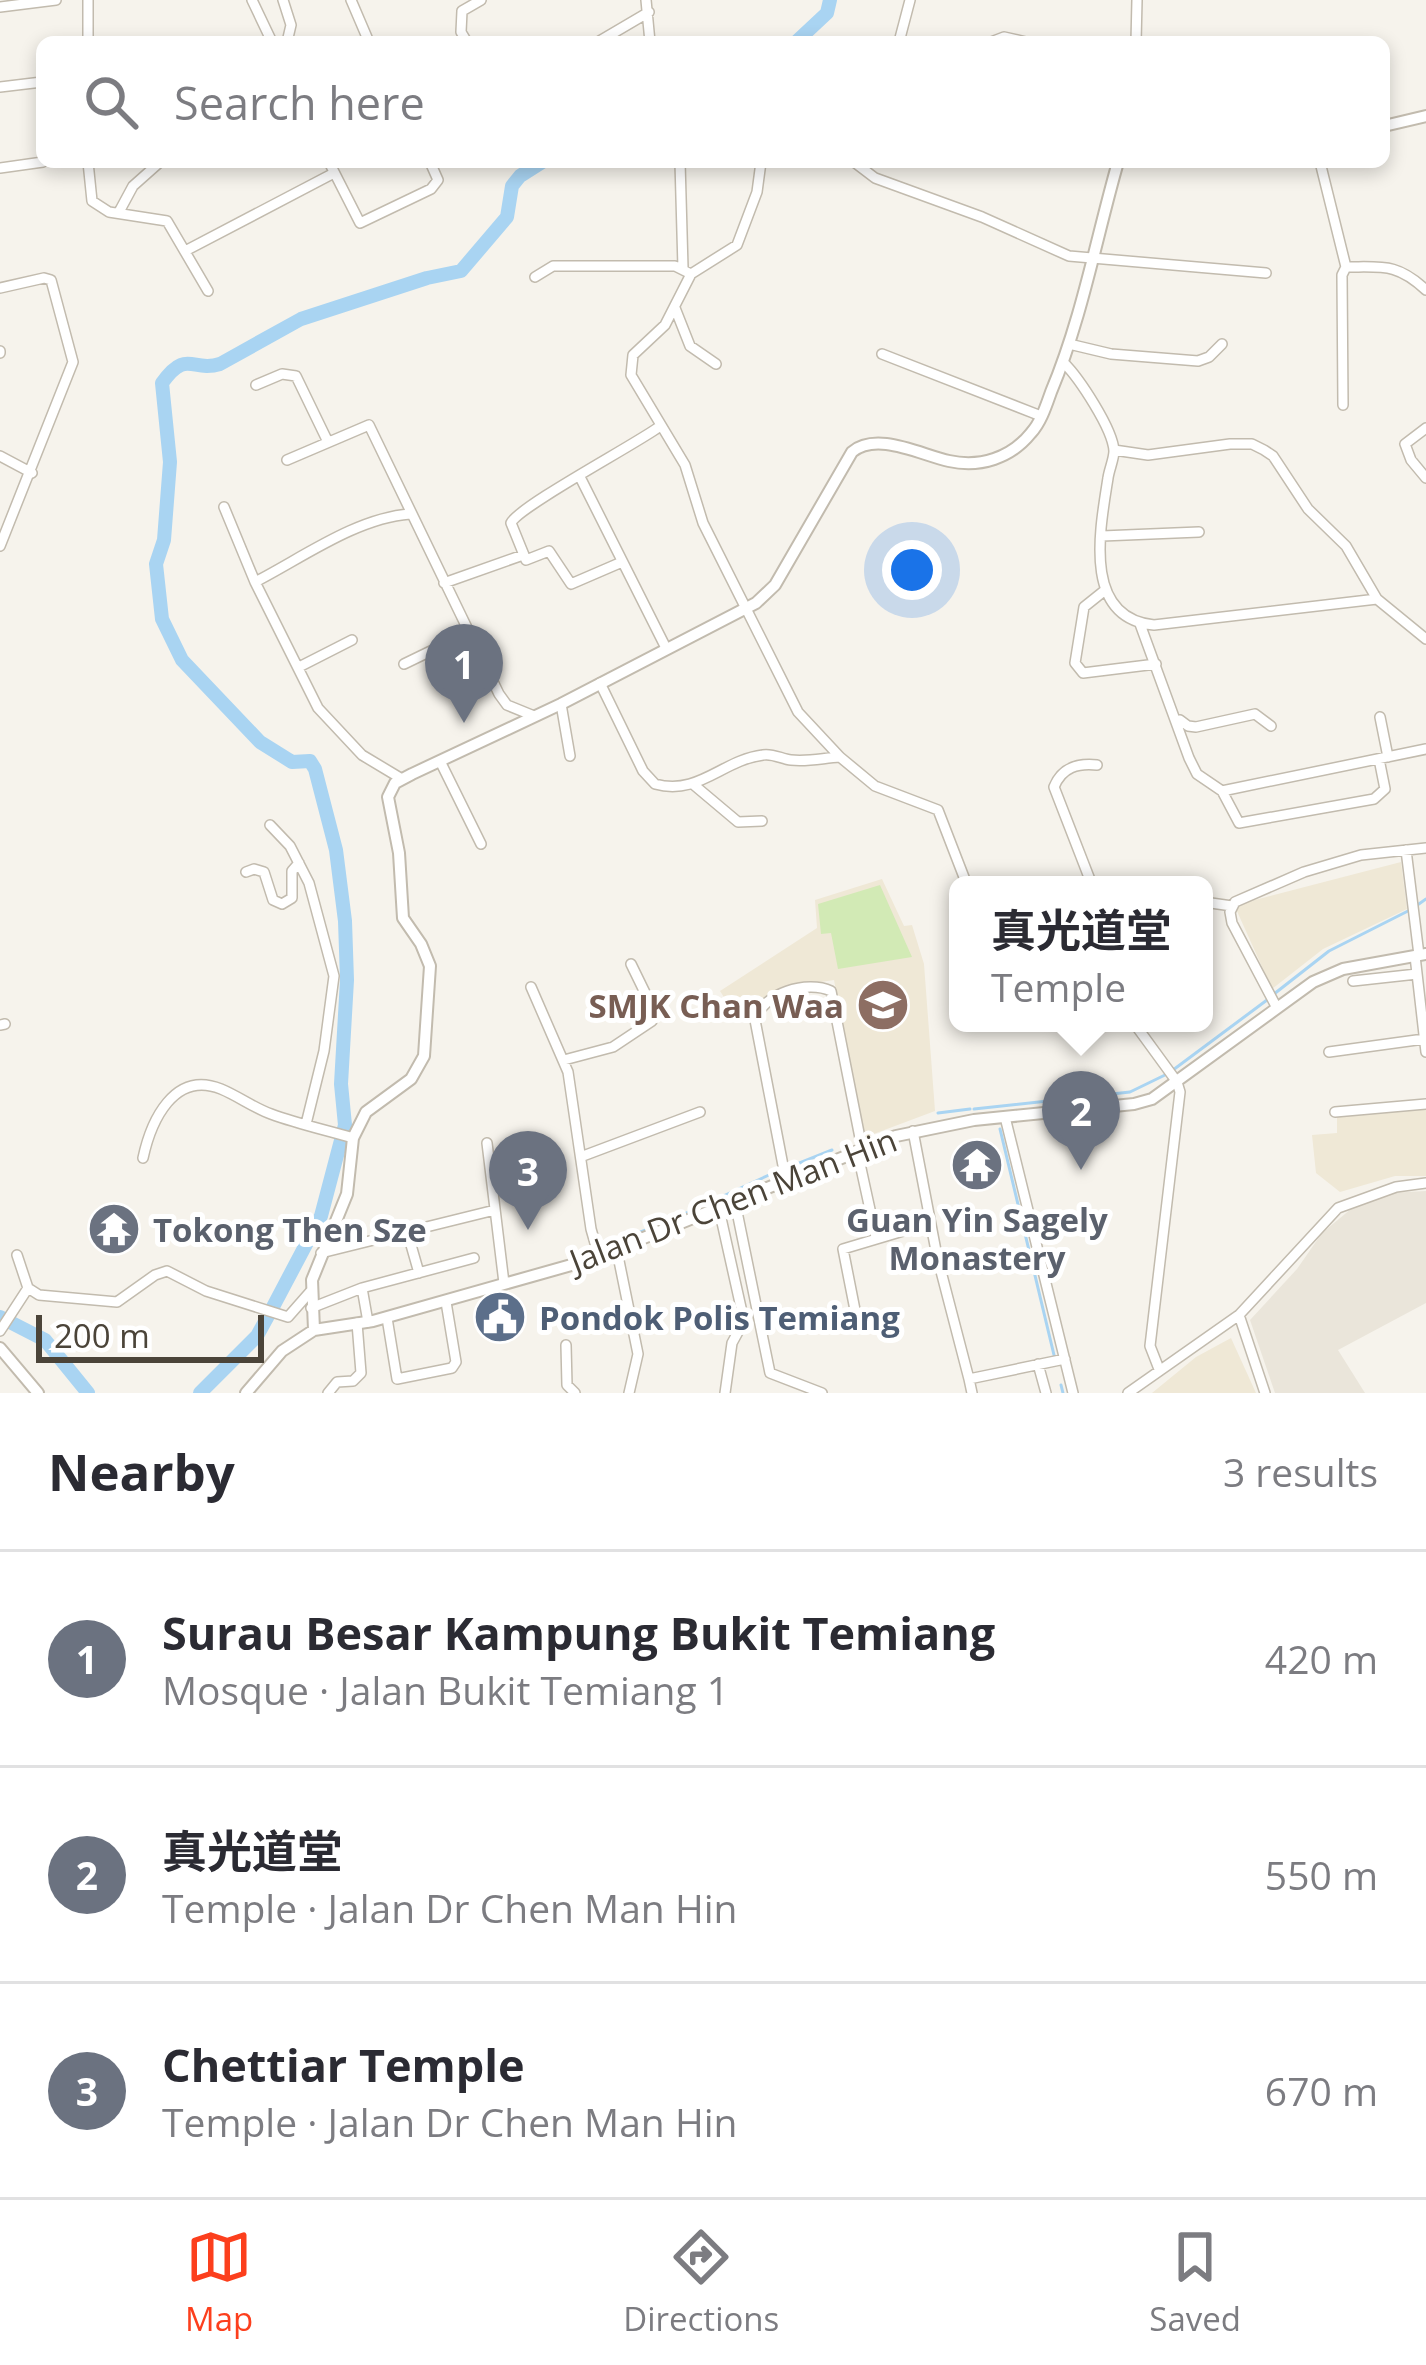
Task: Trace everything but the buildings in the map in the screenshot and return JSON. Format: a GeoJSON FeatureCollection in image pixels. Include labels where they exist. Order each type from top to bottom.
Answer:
{"type":"FeatureCollection","features":[{"type":"Feature","properties":{"kind":"street"},"geometry":{"type":"LineString","coordinates":[[0,8],[56,0]]}},
{"type":"Feature","properties":{"kind":"street"},"geometry":{"type":"LineString","coordinates":[[88,0],[88,36]]}},
{"type":"Feature","properties":{"kind":"street"},"geometry":{"type":"LineString","coordinates":[[252,0],[269,36]]}},
{"type":"Feature","properties":{"kind":"street"},"geometry":{"type":"LineString","coordinates":[[283,0],[291,25],[288,36]]}},
{"type":"Feature","properties":{"kind":"street"},"geometry":{"type":"LineString","coordinates":[[351,0],[366,36]]}},
{"type":"Feature","properties":{"kind":"street"},"geometry":{"type":"LineString","coordinates":[[463,36],[457,8],[481,0]]}},
{"type":"Feature","properties":{"kind":"street"},"geometry":{"type":"LineString","coordinates":[[646,0],[650,36]]}},
{"type":"Feature","properties":{"kind":"street"},"geometry":{"type":"LineString","coordinates":[[901,36],[910,0]]}},
{"type":"Feature","properties":{"kind":"street"},"geometry":{"type":"LineString","coordinates":[[1136,0],[1136,36]]}},
{"type":"Feature","properties":{"kind":"street"},"geometry":{"type":"LineString","coordinates":[[608,36],[649,12]]}},
{"type":"Feature","properties":{"kind":"street"},"geometry":{"type":"LineString","coordinates":[[0,87],[36,83]]}},
{"type":"Feature","properties":{"kind":"street"},"geometry":{"type":"LineString","coordinates":[[1390,125],[1426,116]]}},
{"type":"Feature","properties":{"kind":"street"},"geometry":{"type":"LineString","coordinates":[[0,168],[36,163]]}},
{"type":"Feature","properties":{"kind":"street"},"geometry":{"type":"LineString","coordinates":[[88,168],[92,201],[109,212],[167,221],[208,291]]}},
{"type":"Feature","properties":{"kind":"street"},"geometry":{"type":"LineString","coordinates":[[118,212],[133,186],[153,168]]}},
{"type":"Feature","properties":{"kind":"street"},"geometry":{"type":"LineString","coordinates":[[187,250],[329,168]]}},
{"type":"Feature","properties":{"kind":"street"},"geometry":{"type":"LineString","coordinates":[[332,168],[360,223],[431,189],[437,180],[432,168]]}},
{"type":"Feature","properties":{"kind":"street"},"geometry":{"type":"LineString","coordinates":[[680,168],[687,271],[675,308],[660,331],[638,347],[630,369],[659,427],[669,435],[685,465],[703,523],[798,712],[875,786],[938,810],[964,876]]}},
{"type":"Feature","properties":{"kind":"street"},"geometry":{"type":"LineString","coordinates":[[535,277],[553,266],[687,271],[737,245],[757,192],[760,168]]}},
{"type":"Feature","properties":{"kind":"street"},"geometry":{"type":"LineString","coordinates":[[862,168],[875,178],[982,217],[1048,249],[1093,260],[1266,273]]}},
{"type":"Feature","properties":{"kind":"street"},"geometry":{"type":"LineString","coordinates":[[314,1330],[310,1292],[346,1194],[353,1138],[366,1112],[411,1079],[424,1056],[430,966],[422,944],[403,918],[400,853],[388,810],[389,791],[402,779],[747,608],[775,585],[852,452],[860,446],[890,446],[966,465],[987,462],[1022,443],[1041,416],[1064,363],[1116,168]]}},
{"type":"Feature","properties":{"kind":"street"},"geometry":{"type":"LineString","coordinates":[[1321,168],[1346,267],[1342,275],[1343,405]]}},
{"type":"Feature","properties":{"kind":"street"},"geometry":{"type":"LineString","coordinates":[[1346,267],[1393,267],[1426,290]]}},
{"type":"Feature","properties":{"kind":"street"},"geometry":{"type":"LineString","coordinates":[[0,288],[52,280],[73,355],[32,473],[0,546]]}},
{"type":"Feature","properties":{"kind":"street"},"geometry":{"type":"LineString","coordinates":[[675,308],[690,346],[716,364]]}},
{"type":"Feature","properties":{"kind":"street"},"geometry":{"type":"LineString","coordinates":[[1070,344],[1111,354],[1198,361],[1222,344]]}},
{"type":"Feature","properties":{"kind":"street"},"geometry":{"type":"LineString","coordinates":[[882,354],[1041,416]]}},
{"type":"Feature","properties":{"kind":"street"},"geometry":{"type":"LineString","coordinates":[[1064,363],[1094,406],[1114,450],[1100,578],[1120,610],[1140,624],[1154,626],[1377,599]]}},
{"type":"Feature","properties":{"kind":"street"},"geometry":{"type":"LineString","coordinates":[[256,385],[282,374],[296,376],[327,440]]}},
{"type":"Feature","properties":{"kind":"street"},"geometry":{"type":"LineString","coordinates":[[287,460],[367,423],[513,724]]}},
{"type":"Feature","properties":{"kind":"street"},"geometry":{"type":"LineString","coordinates":[[622,562],[572,584],[549,551],[528,561],[511,523],[514,515],[659,427]]}},
{"type":"Feature","properties":{"kind":"street"},"geometry":{"type":"LineString","coordinates":[[1426,428],[1405,444],[1426,478]]}},
{"type":"Feature","properties":{"kind":"street"},"geometry":{"type":"LineString","coordinates":[[1114,450],[1148,455],[1252,444],[1264,450],[1308,509],[1346,546],[1377,599],[1426,639]]}},
{"type":"Feature","properties":{"kind":"street"},"geometry":{"type":"LineString","coordinates":[[0,457],[32,473]]}},
{"type":"Feature","properties":{"kind":"street"},"geometry":{"type":"LineString","coordinates":[[580,477],[666,648]]}},
{"type":"Feature","properties":{"kind":"street"},"geometry":{"type":"LineString","coordinates":[[224,507],[255,582],[318,708],[362,755],[402,779]]}},
{"type":"Feature","properties":{"kind":"street"},"geometry":{"type":"LineString","coordinates":[[255,582],[351,532],[410,514]]}},
{"type":"Feature","properties":{"kind":"street"},"geometry":{"type":"LineString","coordinates":[[1102,536],[1198,532]]}},
{"type":"Feature","properties":{"kind":"street"},"geometry":{"type":"LineString","coordinates":[[444,584],[524,555]]}},
{"type":"Feature","properties":{"kind":"street"},"geometry":{"type":"LineString","coordinates":[[1104,591],[1084,607],[1078,669],[1083,673],[1156,664]]}},
{"type":"Feature","properties":{"kind":"street"},"geometry":{"type":"LineString","coordinates":[[1140,624],[1197,774],[1222,790],[1239,824],[1374,799],[1384,789],[1380,717]]}},
{"type":"Feature","properties":{"kind":"street"},"geometry":{"type":"LineString","coordinates":[[404,664],[468,633]]}},
{"type":"Feature","properties":{"kind":"street"},"geometry":{"type":"LineString","coordinates":[[299,668],[352,640]]}},
{"type":"Feature","properties":{"kind":"street"},"geometry":{"type":"LineString","coordinates":[[600,683],[649,780],[666,787],[694,785],[716,770],[760,755],[796,760],[840,757]]}},
{"type":"Feature","properties":{"kind":"street"},"geometry":{"type":"LineString","coordinates":[[561,704],[569,756]]}},
{"type":"Feature","properties":{"kind":"street"},"geometry":{"type":"LineString","coordinates":[[507,705],[533,716]]}},
{"type":"Feature","properties":{"kind":"street"},"geometry":{"type":"LineString","coordinates":[[1176,716],[1187,727],[1196,727],[1255,714],[1271,726]]}},
{"type":"Feature","properties":{"kind":"street"},"geometry":{"type":"LineString","coordinates":[[1222,790],[1426,749]]}},
{"type":"Feature","properties":{"kind":"street"},"geometry":{"type":"LineString","coordinates":[[440,761],[481,844]]}},
{"type":"Feature","properties":{"kind":"street"},"geometry":{"type":"LineString","coordinates":[[1089,876],[1054,787],[1067,770],[1081,764],[1097,765]]}},
{"type":"Feature","properties":{"kind":"street"},"geometry":{"type":"LineString","coordinates":[[694,785],[738,822],[762,820]]}},
{"type":"Feature","properties":{"kind":"street"},"geometry":{"type":"LineString","coordinates":[[270,825],[290,846],[309,883],[334,976],[324,1051],[306,1124]]}},
{"type":"Feature","properties":{"kind":"street"},"geometry":{"type":"LineString","coordinates":[[1213,903],[1232,906],[1304,872],[1366,854],[1426,848]]}},
{"type":"Feature","properties":{"kind":"street"},"geometry":{"type":"LineString","coordinates":[[1406,850],[1421,935],[1417,974],[1426,1052]]}},
{"type":"Feature","properties":{"kind":"street"},"geometry":{"type":"LineString","coordinates":[[246,872],[264,872],[273,900],[282,904],[292,898],[292,871],[299,863]]}},
{"type":"Feature","properties":{"kind":"street"},"geometry":{"type":"LineString","coordinates":[[1232,906],[1232,922],[1272,1001]]}},
{"type":"Feature","properties":{"kind":"street","name":"Jalan Dr Chen Man Hin"},"geometry":{"type":"LineString","coordinates":[[246,1393],[282,1351],[314,1330],[387,1318],[599,1257],[913,1131],[1152,1099],[1170,1076],[1272,1001],[1325,976],[1420,955]]}},
{"type":"Feature","properties":{"kind":"street"},"geometry":{"type":"LineString","coordinates":[[565,1060],[613,1047],[652,1022],[651,1005],[631,964]]}},
{"type":"Feature","properties":{"kind":"street"},"geometry":{"type":"LineString","coordinates":[[1353,981],[1417,974]]}},
{"type":"Feature","properties":{"kind":"street"},"geometry":{"type":"LineString","coordinates":[[531,987],[565,1060],[599,1257]]}},
{"type":"Feature","properties":{"kind":"street"},"geometry":{"type":"LineString","coordinates":[[786,1180],[755,1020],[764,1004],[791,990],[822,987],[831,991],[876,1237]]}},
{"type":"Feature","properties":{"kind":"street"},"geometry":{"type":"LineString","coordinates":[[1140,1032],[1180,1092],[1150,1346],[1159,1369]]}},
{"type":"Feature","properties":{"kind":"street"},"geometry":{"type":"LineString","coordinates":[[1329,1052],[1424,1039]]}},
{"type":"Feature","properties":{"kind":"street"},"geometry":{"type":"LineString","coordinates":[[143,1158],[148,1134],[170,1097],[188,1086],[220,1089],[271,1114],[353,1138]]}},
{"type":"Feature","properties":{"kind":"street"},"geometry":{"type":"LineString","coordinates":[[1336,1112],[1426,1104]]}},
{"type":"Feature","properties":{"kind":"street"},"geometry":{"type":"LineString","coordinates":[[583,1156],[700,1112]]}},
{"type":"Feature","properties":{"kind":"street"},"geometry":{"type":"LineString","coordinates":[[1005,1117],[1073,1393]]}},
{"type":"Feature","properties":{"kind":"street"},"geometry":{"type":"LineString","coordinates":[[913,1131],[930,1223],[972,1393]]}},
{"type":"Feature","properties":{"kind":"street"},"geometry":{"type":"LineString","coordinates":[[487,1143],[504,1283]]}},
{"type":"Feature","properties":{"kind":"street"},"geometry":{"type":"LineString","coordinates":[[1128,1393],[1239,1315],[1338,1208],[1378,1192],[1426,1184]]}},
{"type":"Feature","properties":{"kind":"street"},"geometry":{"type":"LineString","coordinates":[[735,1202],[770,1372],[804,1390],[822,1393]]}},
{"type":"Feature","properties":{"kind":"street"},"geometry":{"type":"LineString","coordinates":[[719,1209],[744,1321],[734,1338],[725,1393]]}},
{"type":"Feature","properties":{"kind":"street"},"geometry":{"type":"LineString","coordinates":[[321,1252],[495,1210]]}},
{"type":"Feature","properties":{"kind":"street"},"geometry":{"type":"LineString","coordinates":[[857,1320],[842,1252],[845,1246],[930,1223]]}},
{"type":"Feature","properties":{"kind":"street"},"geometry":{"type":"LineString","coordinates":[[407,1232],[419,1273]]}},
{"type":"Feature","properties":{"kind":"street"},"geometry":{"type":"LineString","coordinates":[[617,1251],[638,1354],[629,1393]]}},
{"type":"Feature","properties":{"kind":"street"},"geometry":{"type":"LineString","coordinates":[[17,1255],[28,1288],[39,1295],[117,1302],[167,1271],[206,1292],[291,1316],[310,1292]]}},
{"type":"Feature","properties":{"kind":"street"},"geometry":{"type":"LineString","coordinates":[[311,1308],[362,1288],[474,1258]]}},
{"type":"Feature","properties":{"kind":"street"},"geometry":{"type":"LineString","coordinates":[[0,1330],[28,1288]]}},
{"type":"Feature","properties":{"kind":"street"},"geometry":{"type":"LineString","coordinates":[[328,1393],[337,1382],[353,1381],[361,1373],[362,1288]]}},
{"type":"Feature","properties":{"kind":"street"},"geometry":{"type":"LineString","coordinates":[[387,1318],[398,1379],[452,1368],[456,1362],[446,1302]]}},
{"type":"Feature","properties":{"kind":"street"},"geometry":{"type":"LineString","coordinates":[[1239,1315],[1265,1393]]}},
{"type":"Feature","properties":{"kind":"street"},"geometry":{"type":"LineString","coordinates":[[566,1345],[567,1385],[574,1393]]}},
{"type":"Feature","properties":{"kind":"street"},"geometry":{"type":"LineString","coordinates":[[0,1348],[38,1393]]}},
{"type":"Feature","properties":{"kind":"street"},"geometry":{"type":"LineString","coordinates":[[969,1379],[1065,1359]]}},
{"type":"Feature","properties":{"kind":"street"},"geometry":{"type":"LineString","coordinates":[[1039,1364],[1044,1388],[1069,1377]]}},
{"type":"Feature","properties":{"kind":"shaded area"},"geometry":{"type":"Polygon","coordinates":[[[1401,862],[1407,909],[1323,949],[1272,989],[1236,909],[1243,903],[1401,862]]]}},
{"type":"Feature","properties":{"kind":"shaded area","name":"SMJK Chan Waa"},"geometry":{"type":"Polygon","coordinates":[[[882,879],[904,926],[912,925],[924,964],[935,1111],[863,1138],[834,980],[795,986],[738,1019],[720,991],[817,928],[815,900],[882,879]]]}},
{"type":"Feature","properties":{"kind":"shaded area"},"geometry":{"type":"Polygon","coordinates":[[[1426,1109],[1426,1176],[1395,1176],[1340,1192],[1316,1173],[1312,1135],[1337,1133],[1337,1117],[1426,1109]]]}},
{"type":"Feature","properties":{"kind":"shaded area"},"geometry":{"type":"Polygon","coordinates":[[[1426,1191],[1426,1303],[1338,1350],[1365,1393],[1275,1393],[1250,1320],[1297,1269],[1322,1233],[1351,1209],[1388,1193],[1426,1191]]]}},
{"type":"Feature","properties":{"kind":"shaded area"},"geometry":{"type":"Polygon","coordinates":[[[1231,1338],[1256,1393],[1152,1393],[1196,1357],[1231,1338]]]}},
{"type":"Feature","properties":{"kind":"green space"},"geometry":{"type":"Polygon","coordinates":[[[880,885],[912,957],[838,969],[831,933],[821,934],[818,904],[880,885]]]}},
{"type":"Feature","properties":{"kind":"waterway"},"geometry":{"type":"LineString","coordinates":[[802,36],[827,13],[830,0]]}},
{"type":"Feature","properties":{"kind":"waterway"},"geometry":{"type":"LineString","coordinates":[[200,1393],[257,1336],[321,1216],[345,1125],[341,1084],[345,921],[336,850],[315,769],[310,761],[292,762],[260,742],[182,660],[162,619],[156,564],[164,540],[170,462],[162,383],[184,364],[220,364],[301,319],[461,271],[507,217],[512,186],[533,168]]}},
{"type":"Feature","properties":{"kind":"waterway"},"geometry":{"type":"LineString","coordinates":[[1416,906],[1426,899]]}},
{"type":"Feature","properties":{"kind":"waterway"},"geometry":{"type":"LineString","coordinates":[[1274,994],[1329,951],[1408,911]]}},
{"type":"Feature","properties":{"kind":"waterway"},"geometry":{"type":"LineString","coordinates":[[1173,1070],[1267,1000]]}},
{"type":"Feature","properties":{"kind":"waterway"},"geometry":{"type":"LineString","coordinates":[[974,1109],[1130,1092],[1165,1075]]}},
{"type":"Feature","properties":{"kind":"waterway"},"geometry":{"type":"LineString","coordinates":[[938,1113],[970,1109]]}},
{"type":"Feature","properties":{"kind":"waterway"},"geometry":{"type":"LineString","coordinates":[[1000,1129],[1054,1355]]}},
{"type":"Feature","properties":{"kind":"waterway"},"geometry":{"type":"LineString","coordinates":[[792,1166],[832,1150]]}},
{"type":"Feature","properties":{"kind":"waterway"},"geometry":{"type":"LineString","coordinates":[[604,1245],[769,1175]]}},
{"type":"Feature","properties":{"kind":"waterway"},"geometry":{"type":"LineString","coordinates":[[0,1317],[45,1340],[88,1393]]}},
{"type":"Feature","properties":{"kind":"waterway"},"geometry":{"type":"LineString","coordinates":[[1061,1385],[1063,1393]]}},
{"type":"Feature","properties":{"kind":"place","name":"Surau Besar Kampung Bukit Temiang"},"geometry":{"type":"Point","coordinates":[464,723]}},
{"type":"Feature","properties":{"kind":"place","name":"SMJK Chan Waa"},"geometry":{"type":"Point","coordinates":[883,1005]}},
{"type":"Feature","properties":{"kind":"place","name":"Guan Yin Sagely Monastery"},"geometry":{"type":"Point","coordinates":[977,1165]}},
{"type":"Feature","properties":{"kind":"place","name":"真光道堂"},"geometry":{"type":"Point","coordinates":[1081,1170]}},
{"type":"Feature","properties":{"kind":"place","name":"Tokong Then Sze"},"geometry":{"type":"Point","coordinates":[114,1229]}},
{"type":"Feature","properties":{"kind":"place","name":"Chettiar Temple"},"geometry":{"type":"Point","coordinates":[528,1230]}},
{"type":"Feature","properties":{"kind":"place","name":"Pondok Polis Temiang"},"geometry":{"type":"Point","coordinates":[500,1317]}}]}
